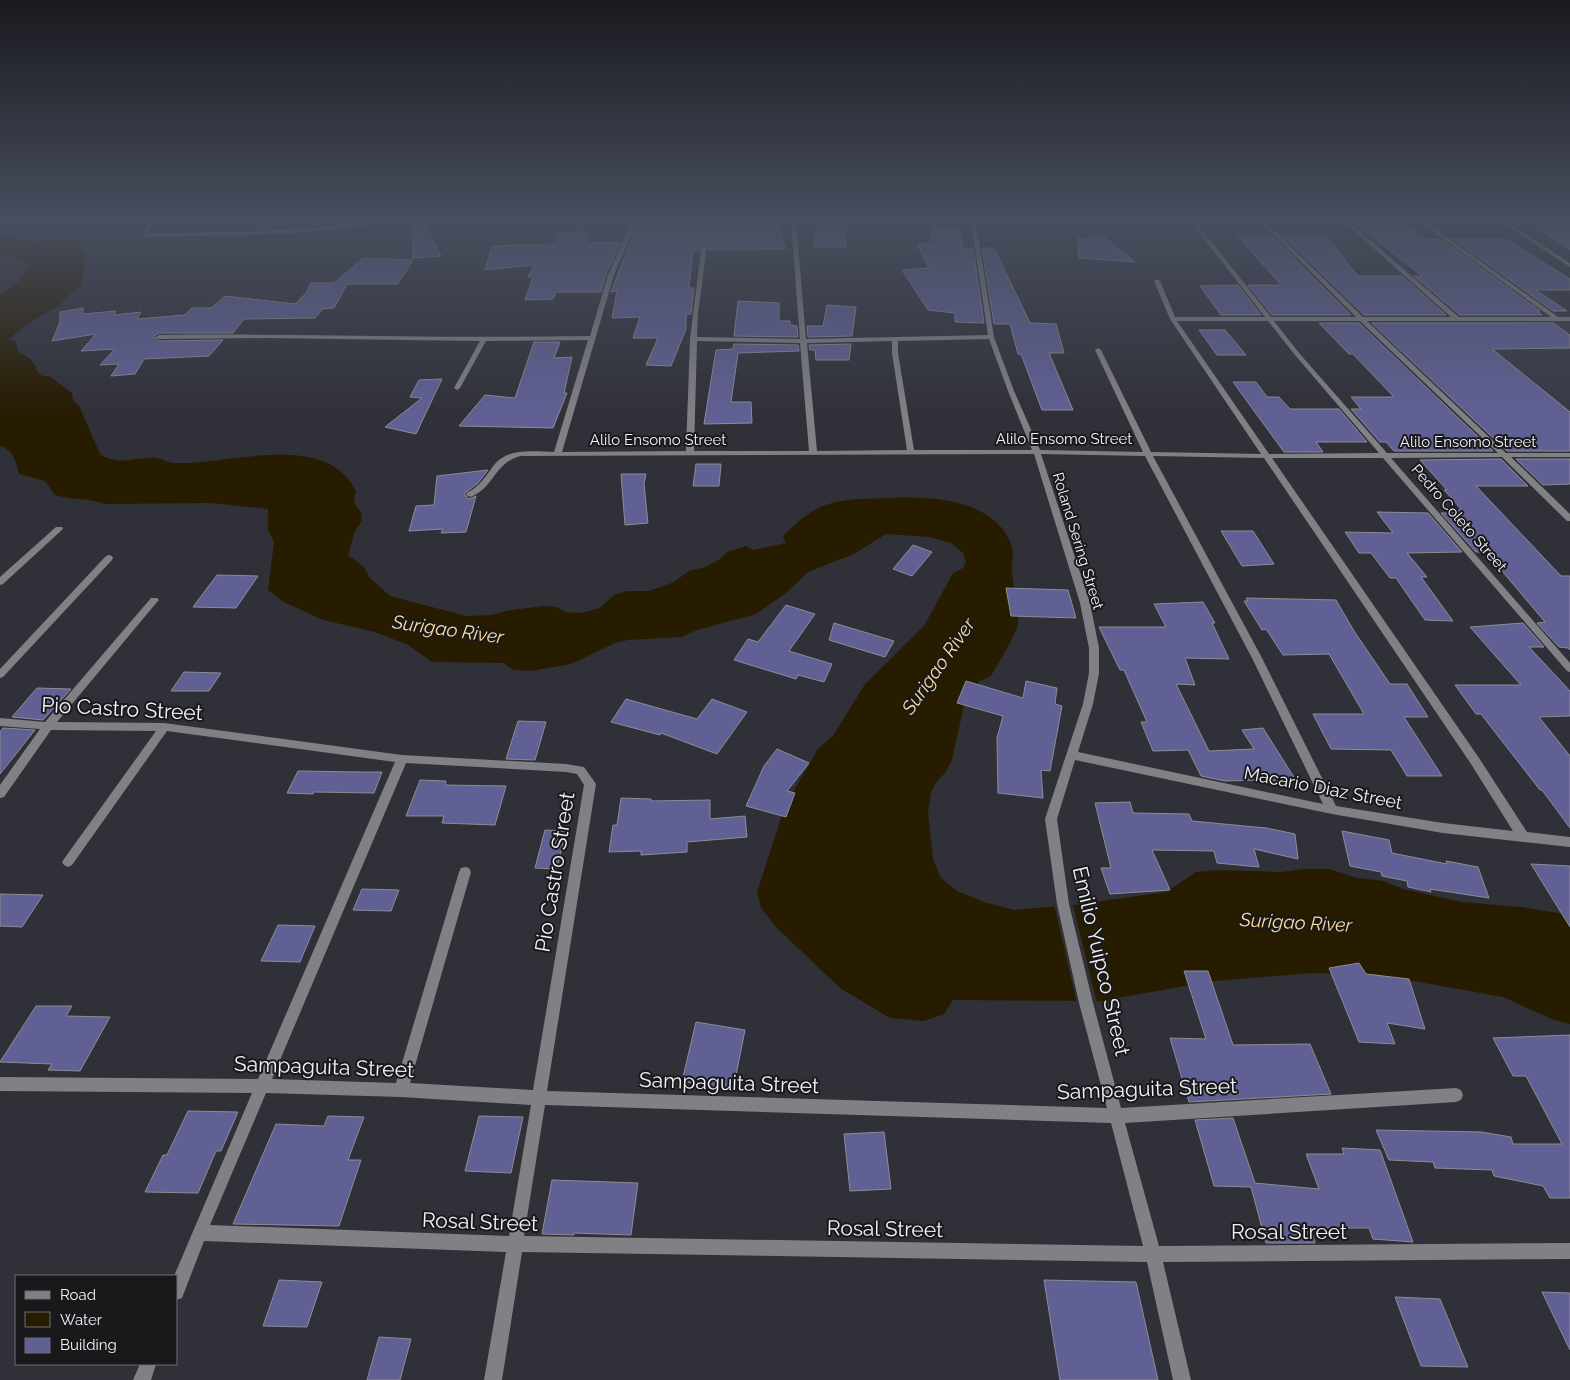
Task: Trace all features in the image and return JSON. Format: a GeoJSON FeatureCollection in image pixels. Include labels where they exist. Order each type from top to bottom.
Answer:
{"type":"FeatureCollection","features":[{"type":"Feature","properties":{"kind":"street"},"geometry":{"type":"LineString","coordinates":[[557,454],[593,338],[607,286]]}},
{"type":"Feature","properties":{"kind":"street"},"geometry":{"type":"LineString","coordinates":[[690,454],[693,339],[699,286]]}},
{"type":"Feature","properties":{"kind":"street"},"geometry":{"type":"LineString","coordinates":[[799,286],[813,453]]}},
{"type":"Feature","properties":{"kind":"street","name":"Roland Sering Street"},"geometry":{"type":"LineString","coordinates":[[983,286],[991,336],[1011,391],[1037,452],[1084,603],[1094,648],[1094,674],[1088,704],[1071,755]]}},
{"type":"Feature","properties":{"kind":"street"},"geometry":{"type":"LineString","coordinates":[[1159,286],[1173,319],[1469,753],[1524,838]]}},
{"type":"Feature","properties":{"kind":"street","name":"Pedro Coleto Street"},"geometry":{"type":"LineString","coordinates":[[1243,286],[1268,319],[1570,669]]}},
{"type":"Feature","properties":{"kind":"street"},"geometry":{"type":"LineString","coordinates":[[1327,286],[1570,519]]}},
{"type":"Feature","properties":{"kind":"street"},"geometry":{"type":"LineString","coordinates":[[1420,286],[1457,319]]}},
{"type":"Feature","properties":{"kind":"street"},"geometry":{"type":"LineString","coordinates":[[1511,286],[1558,320]]}},
{"type":"Feature","properties":{"kind":"street"},"geometry":{"type":"LineString","coordinates":[[1173,319],[1570,319]]}},
{"type":"Feature","properties":{"kind":"street"},"geometry":{"type":"LineString","coordinates":[[159,337],[245,335],[484,339],[593,338]]}},
{"type":"Feature","properties":{"kind":"street"},"geometry":{"type":"LineString","coordinates":[[693,339],[804,341],[991,336]]}},
{"type":"Feature","properties":{"kind":"street"},"geometry":{"type":"LineString","coordinates":[[456,388],[484,339]]}},
{"type":"Feature","properties":{"kind":"street"},"geometry":{"type":"LineString","coordinates":[[895,340],[895,353],[911,453]]}},
{"type":"Feature","properties":{"kind":"street"},"geometry":{"type":"LineString","coordinates":[[1098,350],[1148,454],[1257,658],[1332,810]]}},
{"type":"Feature","properties":{"kind":"street","name":"Alilo Ensomo Street"},"geometry":{"type":"LineString","coordinates":[[470,494],[484,486],[501,462],[520,454],[1037,452],[1388,457],[1570,455]]}},
{"type":"Feature","properties":{"kind":"street"},"geometry":{"type":"LineString","coordinates":[[0,582],[59,529]]}},
{"type":"Feature","properties":{"kind":"street"},"geometry":{"type":"LineString","coordinates":[[0,675],[109,558]]}},
{"type":"Feature","properties":{"kind":"street"},"geometry":{"type":"LineString","coordinates":[[0,794],[48,726],[154,600]]}},
{"type":"Feature","properties":{"kind":"street","name":"Pio Castro Street"},"geometry":{"type":"LineString","coordinates":[[0,722],[48,726],[164,727],[402,759],[580,770],[590,784],[493,1380]]}},
{"type":"Feature","properties":{"kind":"street"},"geometry":{"type":"LineString","coordinates":[[68,862],[164,727]]}},
{"type":"Feature","properties":{"kind":"street","name":"Macario Diaz Street"},"geometry":{"type":"LineString","coordinates":[[1071,755],[1332,810],[1444,828],[1570,842]]}},
{"type":"Feature","properties":{"kind":"street","name":"Emilio Yuipco Street"},"geometry":{"type":"LineString","coordinates":[[1071,755],[1051,819],[1063,904],[1115,1116],[1153,1254],[1182,1380]]}},
{"type":"Feature","properties":{"kind":"street"},"geometry":{"type":"LineString","coordinates":[[178,1287],[199,1233],[402,759]]}},
{"type":"Feature","properties":{"kind":"street"},"geometry":{"type":"LineString","coordinates":[[401,1090],[465,872]]}},
{"type":"Feature","properties":{"kind":"street","name":"Sampaguita Street"},"geometry":{"type":"LineString","coordinates":[[0,1084],[262,1086],[401,1090],[539,1098],[1115,1116],[1456,1095]]}},
{"type":"Feature","properties":{"kind":"street","name":"Rosal Street"},"geometry":{"type":"LineString","coordinates":[[199,1233],[516,1244],[1153,1254],[1570,1251]]}},
{"type":"Feature","properties":{"kind":"street"},"geometry":{"type":"LineString","coordinates":[[142,1380],[148,1365]]}},
{"type":"Feature","properties":{"kind":"shaded area"},"geometry":{"type":"Polygon","coordinates":[[[1570,321],[1570,450],[1506,451],[1366,322],[1570,321]]]}},
{"type":"Feature","properties":{"kind":"water","name":"Surigao River"},"geometry":{"type":"Polygon","coordinates":[[[11,286],[80,286],[60,305],[24,326],[9,339],[16,342],[18,351],[31,360],[40,374],[49,376],[72,393],[73,400],[79,406],[100,454],[114,460],[156,458],[175,463],[274,455],[300,456],[323,461],[342,472],[356,491],[355,502],[361,512],[362,521],[355,531],[348,555],[364,567],[369,577],[390,596],[466,616],[493,615],[505,611],[543,606],[556,607],[566,612],[581,613],[600,608],[614,595],[627,591],[648,591],[674,582],[689,571],[705,567],[719,560],[727,552],[746,546],[753,550],[786,543],[783,536],[796,523],[820,507],[832,503],[857,499],[924,498],[961,504],[978,510],[992,519],[1004,531],[1012,547],[1012,573],[1018,622],[1011,641],[991,676],[980,681],[965,701],[952,760],[946,772],[937,781],[931,792],[928,813],[933,859],[941,878],[957,891],[984,902],[1014,910],[1074,905],[1166,892],[1196,872],[1217,870],[1282,872],[1305,869],[1329,869],[1357,878],[1383,881],[1403,889],[1462,902],[1521,907],[1570,915],[1570,1024],[1554,1020],[1503,997],[1374,974],[1313,973],[1213,981],[1101,1001],[953,1000],[944,1014],[924,1021],[890,1018],[840,988],[777,928],[761,908],[757,892],[785,806],[818,749],[833,736],[865,684],[924,626],[953,573],[963,568],[966,562],[963,553],[951,543],[929,537],[886,534],[854,554],[808,572],[786,593],[756,614],[697,630],[681,637],[628,640],[615,643],[571,664],[531,671],[513,670],[504,663],[432,662],[408,645],[375,632],[323,620],[282,601],[268,590],[274,542],[268,530],[268,509],[210,503],[104,504],[55,495],[45,481],[19,474],[11,453],[0,446],[0,294],[11,286]]]}},
{"type":"Feature","properties":{"kind":"pier"},"geometry":{"type":"Polygon","coordinates":[[[1054,904],[1073,905],[1097,1003],[1077,1003],[1054,904]]]}},
{"type":"Feature","properties":{"kind":"building"},"geometry":{"type":"Polygon","coordinates":[[[309,286],[346,286],[334,308],[323,309],[315,318],[244,319],[233,333],[159,333],[154,336],[159,341],[223,340],[209,356],[144,359],[135,374],[111,376],[119,364],[100,365],[115,349],[81,351],[96,334],[52,341],[60,322],[60,312],[83,308],[83,314],[116,311],[114,315],[141,312],[137,319],[184,315],[192,308],[211,308],[225,296],[295,304],[306,293],[309,286]]]}},
{"type":"Feature","properties":{"kind":"building"},"geometry":{"type":"Polygon","coordinates":[[[530,286],[603,286],[601,292],[556,292],[553,299],[525,300],[530,286]]]}},
{"type":"Feature","properties":{"kind":"building"},"geometry":{"type":"Polygon","coordinates":[[[613,286],[689,286],[689,288],[694,288],[691,314],[686,314],[686,329],[671,366],[646,365],[658,338],[633,338],[640,317],[612,318],[617,291],[611,292],[613,286]]]}},
{"type":"Feature","properties":{"kind":"building"},"geometry":{"type":"Polygon","coordinates":[[[913,286],[979,286],[984,323],[955,322],[955,313],[928,310],[913,286]]]}},
{"type":"Feature","properties":{"kind":"building"},"geometry":{"type":"Polygon","coordinates":[[[988,286],[1012,286],[1030,323],[1056,324],[1064,353],[1049,353],[1073,410],[1042,410],[1021,354],[1018,354],[1010,324],[994,324],[988,286]]]}},
{"type":"Feature","properties":{"kind":"building"},"geometry":{"type":"Polygon","coordinates":[[[1200,286],[1239,286],[1261,315],[1221,315],[1200,286]]]}},
{"type":"Feature","properties":{"kind":"building"},"geometry":{"type":"Polygon","coordinates":[[[1249,286],[1322,286],[1351,315],[1272,315],[1249,286]]]}},
{"type":"Feature","properties":{"kind":"building"},"geometry":{"type":"Polygon","coordinates":[[[1335,286],[1414,286],[1446,315],[1364,315],[1335,286]]]}},
{"type":"Feature","properties":{"kind":"building"},"geometry":{"type":"Polygon","coordinates":[[[1426,286],[1506,286],[1540,311],[1537,311],[1542,315],[1460,315],[1426,286]]]}},
{"type":"Feature","properties":{"kind":"building"},"geometry":{"type":"Polygon","coordinates":[[[1519,286],[1570,286],[1570,290],[1536,290],[1567,311],[1553,311],[1519,286]]]}},
{"type":"Feature","properties":{"kind":"building"},"geometry":{"type":"Polygon","coordinates":[[[738,301],[779,303],[779,321],[790,321],[790,325],[797,326],[798,337],[734,336],[738,301]]]}},
{"type":"Feature","properties":{"kind":"building"},"geometry":{"type":"Polygon","coordinates":[[[827,305],[856,307],[852,336],[808,337],[807,326],[823,326],[827,305]]]}},
{"type":"Feature","properties":{"kind":"building"},"geometry":{"type":"Polygon","coordinates":[[[1319,323],[1359,323],[1493,451],[1394,451],[1386,442],[1380,442],[1351,409],[1361,409],[1351,397],[1394,397],[1353,354],[1349,354],[1319,323]]]}},
{"type":"Feature","properties":{"kind":"building"},"geometry":{"type":"Polygon","coordinates":[[[1372,323],[1553,323],[1570,335],[1570,348],[1492,349],[1570,412],[1570,451],[1507,451],[1372,323]]]}},
{"type":"Feature","properties":{"kind":"building"},"geometry":{"type":"Polygon","coordinates":[[[1199,330],[1225,330],[1246,355],[1217,355],[1199,330]]]}},
{"type":"Feature","properties":{"kind":"building"},"geometry":{"type":"Polygon","coordinates":[[[534,342],[560,342],[554,358],[572,357],[564,393],[567,393],[553,428],[459,426],[485,395],[515,398],[534,342]]]}},
{"type":"Feature","properties":{"kind":"building"},"geometry":{"type":"Polygon","coordinates":[[[734,344],[798,345],[799,351],[738,353],[731,402],[751,402],[752,423],[704,424],[716,350],[733,349],[734,344]]]}},
{"type":"Feature","properties":{"kind":"building"},"geometry":{"type":"Polygon","coordinates":[[[851,344],[849,360],[816,360],[815,350],[810,350],[809,345],[851,344]]]}},
{"type":"Feature","properties":{"kind":"building"},"geometry":{"type":"Polygon","coordinates":[[[442,379],[416,434],[385,427],[422,398],[410,397],[419,380],[442,379]]]}},
{"type":"Feature","properties":{"kind":"building"},"geometry":{"type":"Polygon","coordinates":[[[1233,382],[1256,382],[1267,397],[1279,397],[1290,409],[1339,409],[1367,442],[1316,442],[1323,452],[1284,452],[1233,382]]]}},
{"type":"Feature","properties":{"kind":"building"},"geometry":{"type":"Polygon","coordinates":[[[1501,459],[1528,486],[1476,486],[1561,576],[1570,576],[1570,650],[1559,647],[1537,623],[1545,622],[1486,552],[1476,552],[1441,513],[1457,513],[1455,510],[1462,510],[1420,460],[1501,459]]]}},
{"type":"Feature","properties":{"kind":"building"},"geometry":{"type":"Polygon","coordinates":[[[1516,459],[1570,459],[1570,484],[1543,485],[1516,459]]]}},
{"type":"Feature","properties":{"kind":"building"},"geometry":{"type":"Polygon","coordinates":[[[696,464],[721,464],[719,486],[693,486],[696,464]]]}},
{"type":"Feature","properties":{"kind":"building"},"geometry":{"type":"Polygon","coordinates":[[[488,470],[478,483],[464,494],[469,499],[476,496],[466,532],[441,533],[443,529],[409,531],[416,506],[434,505],[437,476],[488,470]]]}},
{"type":"Feature","properties":{"kind":"building"},"geometry":{"type":"Polygon","coordinates":[[[621,474],[646,474],[644,484],[648,523],[625,525],[621,474]]]}},
{"type":"Feature","properties":{"kind":"building"},"geometry":{"type":"Polygon","coordinates":[[[1377,512],[1428,513],[1462,552],[1407,553],[1427,577],[1421,577],[1453,621],[1425,620],[1396,578],[1390,578],[1371,553],[1359,553],[1345,532],[1393,533],[1377,512]]]}},
{"type":"Feature","properties":{"kind":"building"},"geometry":{"type":"Polygon","coordinates":[[[1221,531],[1253,531],[1274,564],[1242,566],[1221,531]]]}},
{"type":"Feature","properties":{"kind":"building"},"geometry":{"type":"Polygon","coordinates":[[[913,545],[932,552],[912,576],[893,569],[913,545]]]}},
{"type":"Feature","properties":{"kind":"building"},"geometry":{"type":"Polygon","coordinates":[[[217,575],[258,576],[236,608],[193,607],[217,575]]]}},
{"type":"Feature","properties":{"kind":"building"},"geometry":{"type":"Polygon","coordinates":[[[1006,588],[1068,590],[1076,618],[1011,616],[1006,588]]]}},
{"type":"Feature","properties":{"kind":"building"},"geometry":{"type":"Polygon","coordinates":[[[1246,598],[1336,600],[1354,631],[1390,684],[1407,684],[1428,717],[1404,717],[1442,776],[1407,776],[1391,750],[1331,749],[1313,714],[1364,714],[1329,654],[1283,655],[1266,629],[1262,630],[1244,601],[1248,601],[1246,598]]]}},
{"type":"Feature","properties":{"kind":"building"},"geometry":{"type":"Polygon","coordinates":[[[1203,602],[1215,623],[1212,623],[1229,659],[1185,658],[1195,685],[1176,684],[1209,751],[1254,749],[1242,730],[1263,728],[1297,782],[1225,781],[1201,776],[1188,750],[1153,751],[1141,722],[1147,722],[1124,670],[1120,670],[1099,627],[1166,627],[1154,604],[1203,602]]]}},
{"type":"Feature","properties":{"kind":"building"},"geometry":{"type":"Polygon","coordinates":[[[786,605],[815,614],[789,651],[832,664],[824,682],[798,675],[796,679],[734,660],[748,639],[758,642],[786,605]]]}},
{"type":"Feature","properties":{"kind":"building"},"geometry":{"type":"Polygon","coordinates":[[[834,623],[894,641],[885,657],[829,640],[834,623]]]}},
{"type":"Feature","properties":{"kind":"building"},"geometry":{"type":"Polygon","coordinates":[[[1523,623],[1544,647],[1529,647],[1570,691],[1570,716],[1539,717],[1570,756],[1570,828],[1481,714],[1476,714],[1455,685],[1521,685],[1470,627],[1523,623]]]}},
{"type":"Feature","properties":{"kind":"building"},"geometry":{"type":"Polygon","coordinates":[[[184,672],[221,673],[209,691],[171,691],[184,672]]]}},
{"type":"Feature","properties":{"kind":"building"},"geometry":{"type":"Polygon","coordinates":[[[966,681],[1023,698],[1026,681],[1057,688],[1055,704],[1062,706],[1050,771],[1041,770],[1043,798],[998,793],[997,738],[1003,716],[957,703],[966,681]]]}},
{"type":"Feature","properties":{"kind":"building"},"geometry":{"type":"Polygon","coordinates":[[[37,688],[71,689],[43,720],[12,717],[37,688]]]}},
{"type":"Feature","properties":{"kind":"building"},"geometry":{"type":"Polygon","coordinates":[[[626,699],[697,719],[712,699],[747,712],[717,754],[661,733],[660,735],[611,722],[626,699]]]}},
{"type":"Feature","properties":{"kind":"building"},"geometry":{"type":"Polygon","coordinates":[[[518,721],[546,722],[535,760],[506,759],[518,721]]]}},
{"type":"Feature","properties":{"kind":"building"},"geometry":{"type":"Polygon","coordinates":[[[3,728],[35,730],[0,774],[0,732],[3,728]]]}},
{"type":"Feature","properties":{"kind":"building"},"geometry":{"type":"Polygon","coordinates":[[[777,749],[809,763],[787,791],[795,793],[786,817],[746,806],[764,766],[777,749]]]}},
{"type":"Feature","properties":{"kind":"building"},"geometry":{"type":"Polygon","coordinates":[[[298,771],[382,772],[374,793],[287,793],[298,771]]]}},
{"type":"Feature","properties":{"kind":"building"},"geometry":{"type":"Polygon","coordinates":[[[420,780],[446,781],[445,785],[506,786],[495,825],[442,823],[444,816],[406,816],[420,780]]]}},
{"type":"Feature","properties":{"kind":"building"},"geometry":{"type":"Polygon","coordinates":[[[621,798],[651,799],[651,801],[710,800],[710,819],[745,816],[747,837],[687,842],[687,852],[641,855],[641,851],[609,852],[613,825],[617,825],[621,798]]]}},
{"type":"Feature","properties":{"kind":"building"},"geometry":{"type":"Polygon","coordinates":[[[1130,802],[1133,813],[1189,814],[1192,821],[1266,828],[1295,834],[1298,859],[1254,849],[1259,867],[1217,863],[1214,851],[1152,850],[1170,890],[1110,894],[1101,868],[1111,868],[1095,803],[1130,802]]]}},
{"type":"Feature","properties":{"kind":"building"},"geometry":{"type":"Polygon","coordinates":[[[545,830],[566,831],[557,869],[535,868],[545,830]]]}},
{"type":"Feature","properties":{"kind":"building"},"geometry":{"type":"Polygon","coordinates":[[[1342,831],[1389,840],[1392,853],[1447,864],[1446,861],[1478,867],[1489,898],[1430,889],[1431,892],[1408,887],[1407,881],[1382,876],[1381,872],[1350,866],[1342,831]]]}},
{"type":"Feature","properties":{"kind":"building"},"geometry":{"type":"Polygon","coordinates":[[[1531,864],[1570,866],[1570,927],[1531,864]]]}},
{"type":"Feature","properties":{"kind":"building"},"geometry":{"type":"Polygon","coordinates":[[[362,889],[399,890],[391,911],[353,910],[362,889]]]}},
{"type":"Feature","properties":{"kind":"building"},"geometry":{"type":"Polygon","coordinates":[[[0,894],[43,895],[22,927],[0,926],[0,894]]]}},
{"type":"Feature","properties":{"kind":"building"},"geometry":{"type":"Polygon","coordinates":[[[278,925],[315,926],[300,962],[261,961],[278,925]]]}},
{"type":"Feature","properties":{"kind":"building"},"geometry":{"type":"Polygon","coordinates":[[[1359,963],[1366,974],[1409,979],[1425,1029],[1387,1023],[1395,1044],[1359,1042],[1329,968],[1359,963]]]}},
{"type":"Feature","properties":{"kind":"building"},"geometry":{"type":"Polygon","coordinates":[[[1184,971],[1208,971],[1233,1045],[1310,1044],[1331,1094],[1189,1102],[1170,1038],[1206,1039],[1184,971]]]}},
{"type":"Feature","properties":{"kind":"building"},"geometry":{"type":"Polygon","coordinates":[[[36,1006],[72,1006],[66,1016],[110,1017],[80,1071],[48,1070],[52,1064],[0,1062],[36,1006]]]}},
{"type":"Feature","properties":{"kind":"building"},"geometry":{"type":"Polygon","coordinates":[[[696,1022],[745,1030],[733,1090],[682,1081],[696,1022]]]}},
{"type":"Feature","properties":{"kind":"building"},"geometry":{"type":"Polygon","coordinates":[[[1570,1035],[1570,1198],[1550,1198],[1543,1186],[1494,1176],[1492,1170],[1435,1168],[1433,1162],[1389,1160],[1376,1130],[1481,1132],[1511,1137],[1513,1144],[1562,1144],[1526,1076],[1513,1076],[1493,1038],[1570,1035]]]}},
{"type":"Feature","properties":{"kind":"building"},"geometry":{"type":"Polygon","coordinates":[[[188,1111],[238,1112],[221,1151],[216,1151],[198,1193],[145,1192],[163,1155],[167,1155],[188,1111]]]}},
{"type":"Feature","properties":{"kind":"building"},"geometry":{"type":"Polygon","coordinates":[[[328,1116],[364,1117],[348,1160],[361,1160],[339,1226],[233,1224],[276,1124],[324,1126],[328,1116]]]}},
{"type":"Feature","properties":{"kind":"building"},"geometry":{"type":"Polygon","coordinates":[[[479,1116],[523,1117],[511,1173],[465,1171],[479,1116]]]}},
{"type":"Feature","properties":{"kind":"building"},"geometry":{"type":"Polygon","coordinates":[[[1233,1118],[1255,1183],[1319,1189],[1306,1154],[1344,1154],[1342,1148],[1380,1150],[1413,1242],[1373,1239],[1369,1228],[1311,1228],[1315,1243],[1266,1243],[1251,1187],[1214,1186],[1195,1120],[1233,1118]]]}},
{"type":"Feature","properties":{"kind":"building"},"geometry":{"type":"Polygon","coordinates":[[[884,1132],[891,1189],[850,1191],[844,1134],[884,1132]]]}},
{"type":"Feature","properties":{"kind":"building"},"geometry":{"type":"Polygon","coordinates":[[[552,1180],[638,1183],[631,1235],[542,1234],[552,1180]]]}},
{"type":"Feature","properties":{"kind":"building"},"geometry":{"type":"Polygon","coordinates":[[[279,1280],[322,1282],[307,1327],[263,1326],[279,1280]]]}},
{"type":"Feature","properties":{"kind":"building"},"geometry":{"type":"Polygon","coordinates":[[[1044,1280],[1136,1282],[1158,1380],[1060,1380],[1044,1280]]]}},
{"type":"Feature","properties":{"kind":"building"},"geometry":{"type":"Polygon","coordinates":[[[1542,1292],[1570,1293],[1570,1350],[1542,1292]]]}},
{"type":"Feature","properties":{"kind":"building"},"geometry":{"type":"Polygon","coordinates":[[[1395,1297],[1440,1299],[1468,1367],[1421,1366],[1395,1297]]]}},
{"type":"Feature","properties":{"kind":"building"},"geometry":{"type":"Polygon","coordinates":[[[379,1337],[411,1339],[400,1380],[367,1380],[379,1337]]]}}]}
